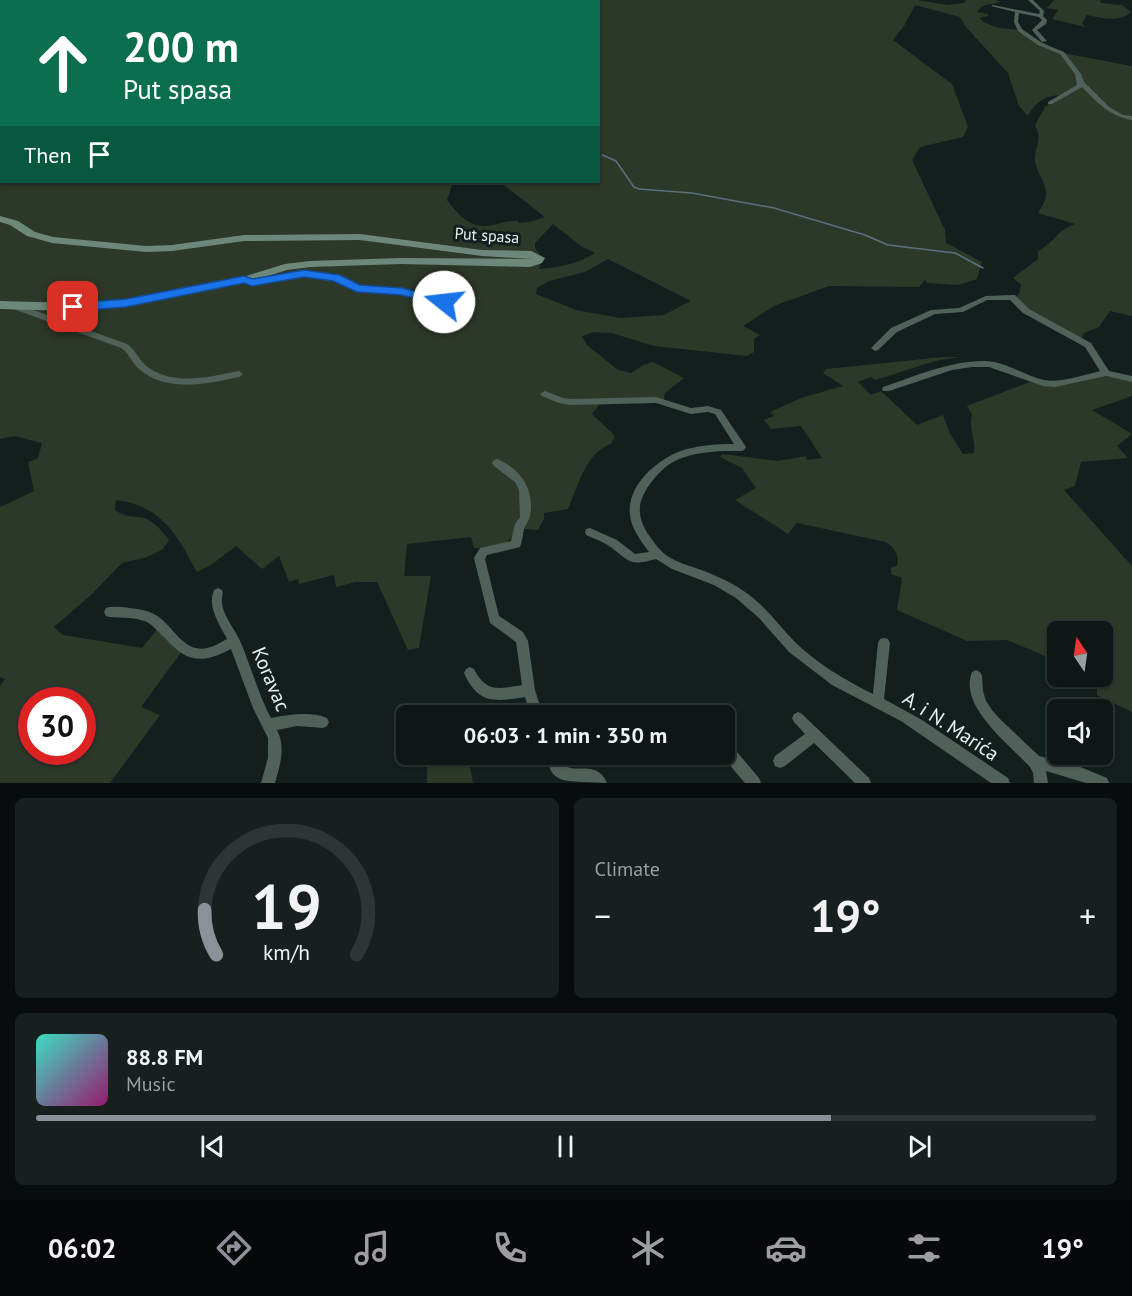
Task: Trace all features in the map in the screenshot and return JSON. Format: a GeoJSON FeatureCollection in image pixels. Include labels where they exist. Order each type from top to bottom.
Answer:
{"type":"FeatureCollection","features":[{"type":"Feature","properties":{"kind":"street"},"geometry":{"type":"LineString","coordinates":[[1030,0],[1041,8],[1041,16]]}},
{"type":"Feature","properties":{"kind":"street"},"geometry":{"type":"LineString","coordinates":[[993,6],[1041,16],[1045,20],[1044,23],[1034,30],[1035,34],[1057,48]]}},
{"type":"Feature","properties":{"kind":"street"},"geometry":{"type":"LineString","coordinates":[[1017,11],[1016,22],[1020,30],[1040,44],[1062,53],[1082,83],[1114,113],[1132,118]]}},
{"type":"Feature","properties":{"kind":"street"},"geometry":{"type":"LineString","coordinates":[[1050,103],[1082,83]]}},
{"type":"Feature","properties":{"kind":"street","name":"Put spasa"},"geometry":{"type":"LineString","coordinates":[[0,219],[14,223],[40,238],[137,249],[172,248],[244,238],[360,237],[460,250],[531,254],[539,258],[538,261],[530,264],[401,261],[310,264],[285,267],[244,280],[106,306],[5,305]]}},
{"type":"Feature","properties":{"kind":"street"},"geometry":{"type":"LineString","coordinates":[[244,280],[252,282],[295,274],[314,274],[336,278],[357,289],[402,291],[444,302]]}},
{"type":"Feature","properties":{"kind":"street"},"geometry":{"type":"LineString","coordinates":[[875,348],[894,330],[934,312],[960,310],[986,298],[1012,297],[1035,317],[1088,345],[1094,351],[1101,369],[1106,373]]}},
{"type":"Feature","properties":{"kind":"street"},"geometry":{"type":"LineString","coordinates":[[5,305],[111,342],[126,345],[144,369],[168,379],[196,383],[239,374]]}},
{"type":"Feature","properties":{"kind":"street"},"geometry":{"type":"LineString","coordinates":[[885,389],[938,374],[951,367],[972,364],[990,364],[1043,383],[1054,384],[1106,373],[1132,379]]}},
{"type":"Feature","properties":{"kind":"street","name":"A. i N. Marića"},"geometry":{"type":"LineString","coordinates":[[545,394],[562,402],[663,400],[691,411],[708,409],[718,412],[741,447],[702,449],[668,459],[651,474],[634,501],[633,509],[638,527],[657,554],[681,568],[708,577],[738,593],[761,612],[789,645],[802,656],[847,687],[924,729],[977,768],[1003,783]]}},
{"type":"Feature","properties":{"kind":"street"},"geometry":{"type":"LineString","coordinates":[[496,463],[519,478],[524,484],[525,518],[520,524],[516,544],[484,551],[479,558],[494,619],[519,636],[522,641],[529,690],[534,705]]}},
{"type":"Feature","properties":{"kind":"street"},"geometry":{"type":"LineString","coordinates":[[590,532],[615,544],[628,558],[636,560],[657,554]]}},
{"type":"Feature","properties":{"kind":"street","name":"Koravac"},"geometry":{"type":"LineString","coordinates":[[218,593],[216,602],[234,641],[259,708],[274,738],[274,758],[268,783]]}},
{"type":"Feature","properties":{"kind":"street"},"geometry":{"type":"LineString","coordinates":[[110,612],[130,613],[154,620],[182,649],[196,655],[211,654],[234,641]]}},
{"type":"Feature","properties":{"kind":"street","name":"A. i N. Marića"},"geometry":{"type":"LineString","coordinates":[[878,702],[884,643]]}},
{"type":"Feature","properties":{"kind":"street"},"geometry":{"type":"LineString","coordinates":[[470,673],[473,682],[483,692],[491,694],[529,690]]}},
{"type":"Feature","properties":{"kind":"street","name":"A. i N. Marića"},"geometry":{"type":"LineString","coordinates":[[976,676],[975,693],[984,711],[1035,762],[1040,772],[1041,783]]}},
{"type":"Feature","properties":{"kind":"street"},"geometry":{"type":"LineString","coordinates":[[798,718],[864,783]]}},
{"type":"Feature","properties":{"kind":"street"},"geometry":{"type":"LineString","coordinates":[[269,725],[297,720],[323,722]]}},
{"type":"Feature","properties":{"kind":"street"},"geometry":{"type":"LineString","coordinates":[[780,761],[814,735]]}},
{"type":"Feature","properties":{"kind":"street"},"geometry":{"type":"LineString","coordinates":[[735,761],[754,783]]}},
{"type":"Feature","properties":{"kind":"street"},"geometry":{"type":"LineString","coordinates":[[1035,762],[1078,773],[1102,783]]}},
{"type":"Feature","properties":{"kind":"street"},"geometry":{"type":"LineString","coordinates":[[554,765],[556,771],[561,775],[592,776],[600,783]]}},
{"type":"Feature","properties":{"kind":"green space"},"geometry":{"type":"Polygon","coordinates":[[[600,0],[918,0],[947,5],[964,3],[966,0],[996,0],[1001,2],[982,6],[977,12],[988,14],[988,16],[979,18],[983,22],[999,28],[1020,30],[1062,53],[1132,66],[1132,316],[1110,311],[1099,327],[1084,333],[1080,341],[1035,317],[1015,300],[1021,285],[1013,278],[1038,259],[1038,251],[1063,230],[1075,224],[1038,213],[1045,200],[1046,191],[1035,161],[1038,135],[1035,125],[1045,107],[1063,95],[1051,96],[1042,100],[1034,106],[1028,116],[1019,106],[1008,73],[966,27],[960,17],[915,5],[904,26],[893,40],[952,84],[968,127],[963,137],[920,147],[912,160],[945,230],[946,243],[982,262],[977,279],[959,285],[927,283],[925,280],[919,287],[829,286],[774,306],[743,326],[760,335],[754,339],[754,352],[747,356],[654,346],[612,333],[594,332],[582,336],[587,345],[618,370],[631,373],[653,362],[684,378],[665,393],[663,403],[653,401],[599,405],[592,414],[615,436],[611,444],[602,448],[589,462],[568,509],[544,513],[544,519],[538,530],[516,528],[505,543],[487,547],[474,548],[471,537],[407,544],[404,576],[431,576],[419,648],[408,650],[377,582],[356,582],[336,587],[334,575],[299,584],[298,579],[289,582],[279,556],[262,569],[236,546],[211,565],[197,572],[175,535],[157,516],[132,503],[116,500],[115,510],[148,520],[156,525],[169,540],[162,550],[147,557],[122,563],[92,594],[54,627],[63,635],[142,648],[160,626],[182,651],[141,707],[160,715],[110,783],[0,783],[0,686],[5,679],[0,677],[0,507],[34,491],[28,462],[38,458],[42,443],[15,436],[0,439],[0,183],[453,183],[447,200],[459,214],[479,226],[508,221],[519,223],[545,217],[501,183],[600,183],[600,0]],[[553,224],[535,243],[535,248],[542,257],[539,269],[582,260],[595,253],[581,246],[553,224]],[[608,259],[585,272],[549,281],[537,288],[536,294],[576,310],[620,318],[664,315],[691,301],[608,259]]]}},
{"type":"Feature","properties":{"kind":"green space"},"geometry":{"type":"Polygon","coordinates":[[[1054,0],[1100,0],[1101,3],[1122,5],[1131,12],[1116,19],[1087,15],[1082,23],[1085,27],[1052,19],[1058,10],[1047,8],[1054,0]]]}},
{"type":"Feature","properties":{"kind":"green space"},"geometry":{"type":"Polygon","coordinates":[[[943,357],[964,357],[941,360],[875,380],[871,377],[858,382],[871,395],[881,391],[917,425],[943,415],[950,434],[963,454],[974,453],[972,415],[967,406],[1032,381],[1055,384],[1096,375],[1132,379],[1132,396],[1092,410],[1132,434],[1117,446],[1128,458],[1081,462],[1075,486],[1064,490],[1132,566],[1132,712],[1113,703],[1113,699],[1105,699],[1097,695],[1097,687],[1113,687],[1113,621],[1047,621],[1047,657],[1007,640],[967,641],[897,610],[902,578],[891,574],[891,567],[897,566],[898,559],[892,546],[886,542],[797,523],[788,534],[735,500],[756,488],[742,468],[720,457],[722,454],[778,461],[806,456],[806,460],[822,458],[801,426],[771,429],[764,420],[774,416],[770,412],[804,397],[843,386],[823,373],[826,369],[943,357]]]}},
{"type":"Feature","properties":{"kind":"green space"},"geometry":{"type":"Polygon","coordinates":[[[425,765],[470,765],[473,783],[427,783],[427,766],[425,765]]]}},
{"type":"Feature","properties":{"kind":"waterway"},"geometry":{"type":"LineString","coordinates":[[600,154],[616,161],[634,187],[639,189],[692,193],[774,208],[865,235],[888,245],[955,253],[983,268]]}},
{"type":"Feature","properties":{"kind":"route"},"geometry":{"type":"LineString","coordinates":[[73,307],[106,306],[244,280],[252,282],[304,273],[336,278],[357,289],[402,291],[444,302]]}}]}
